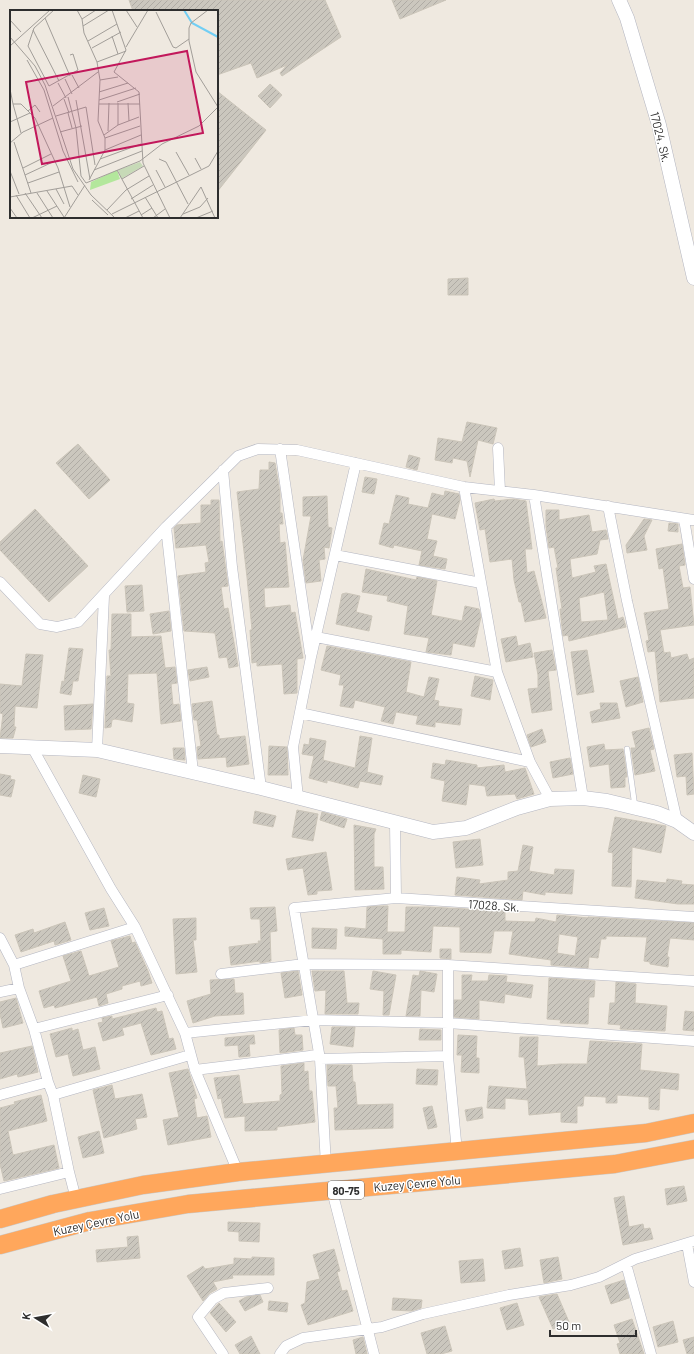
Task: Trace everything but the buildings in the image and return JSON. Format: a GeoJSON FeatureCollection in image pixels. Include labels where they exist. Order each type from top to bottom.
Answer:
{"type":"FeatureCollection","features":[{"type":"Feature","properties":{"kind":"highway","name":"80-75"},"geometry":{"type":"LineString","coordinates":[[0,1219],[53,1204],[142,1185],[238,1172],[326,1165],[646,1133],[694,1123]]}},
{"type":"Feature","properties":{"kind":"highway","name":"Kuzey Çevre Yolu"},"geometry":{"type":"LineString","coordinates":[[0,1246],[90,1221],[188,1204],[615,1164],[694,1149]]}},
{"type":"Feature","properties":{"kind":"street","name":"17024. Sk."},"geometry":{"type":"LineString","coordinates":[[619,0],[627,18],[659,125],[694,278]]}},
{"type":"Feature","properties":{"kind":"street"},"geometry":{"type":"LineString","coordinates":[[498,448],[500,491]]}},
{"type":"Feature","properties":{"kind":"street"},"geometry":{"type":"LineString","coordinates":[[0,582],[40,624],[57,627],[78,622],[104,596],[166,527],[223,470],[238,456],[258,449],[298,450],[464,487],[534,495],[689,519],[694,579]]}},
{"type":"Feature","properties":{"kind":"street"},"geometry":{"type":"LineString","coordinates":[[280,449],[311,657]]}},
{"type":"Feature","properties":{"kind":"street"},"geometry":{"type":"LineString","coordinates":[[298,798],[293,746],[311,657],[356,463]]}},
{"type":"Feature","properties":{"kind":"street"},"geometry":{"type":"LineString","coordinates":[[223,470],[232,567],[261,788]]}},
{"type":"Feature","properties":{"kind":"street"},"geometry":{"type":"LineString","coordinates":[[464,487],[497,672],[530,762],[550,799]]}},
{"type":"Feature","properties":{"kind":"street"},"geometry":{"type":"LineString","coordinates":[[534,495],[556,642],[583,798]]}},
{"type":"Feature","properties":{"kind":"street"},"geometry":{"type":"LineString","coordinates":[[608,506],[627,600],[677,821]]}},
{"type":"Feature","properties":{"kind":"street"},"geometry":{"type":"LineString","coordinates":[[166,527],[193,772]]}},
{"type":"Feature","properties":{"kind":"street"},"geometry":{"type":"LineString","coordinates":[[335,555],[481,583]]}},
{"type":"Feature","properties":{"kind":"street"},"geometry":{"type":"LineString","coordinates":[[97,750],[104,596]]}},
{"type":"Feature","properties":{"kind":"street"},"geometry":{"type":"LineString","coordinates":[[316,637],[497,672]]}},
{"type":"Feature","properties":{"kind":"street"},"geometry":{"type":"LineString","coordinates":[[300,713],[530,762]]}},
{"type":"Feature","properties":{"kind":"street"},"geometry":{"type":"LineString","coordinates":[[0,746],[64,750],[97,750],[261,788],[433,832],[466,828],[517,808],[550,799],[583,798],[607,801],[657,813],[677,821],[694,833]]}},
{"type":"Feature","properties":{"kind":"street"},"geometry":{"type":"LineString","coordinates":[[32,747],[111,889],[135,927],[168,995],[185,1033],[195,1070],[238,1172]]}},
{"type":"Feature","properties":{"kind":"street"},"geometry":{"type":"LineString","coordinates":[[395,823],[396,898]]}},
{"type":"Feature","properties":{"kind":"street","name":"17028. Sk."},"geometry":{"type":"LineString","coordinates":[[304,964],[294,908],[396,898],[694,917]]}},
{"type":"Feature","properties":{"kind":"street"},"geometry":{"type":"LineString","coordinates":[[14,965],[135,927]]}},
{"type":"Feature","properties":{"kind":"street"},"geometry":{"type":"LineString","coordinates":[[0,938],[14,965],[19,988],[34,1029],[48,1082],[53,1095],[76,1199]]}},
{"type":"Feature","properties":{"kind":"street"},"geometry":{"type":"LineString","coordinates":[[304,964],[319,1057],[326,1165]]}},
{"type":"Feature","properties":{"kind":"street"},"geometry":{"type":"LineString","coordinates":[[221,974],[304,964],[448,965],[694,980]]}},
{"type":"Feature","properties":{"kind":"street"},"geometry":{"type":"LineString","coordinates":[[448,965],[448,1056],[457,1152]]}},
{"type":"Feature","properties":{"kind":"street"},"geometry":{"type":"LineString","coordinates":[[0,992],[19,988]]}},
{"type":"Feature","properties":{"kind":"street"},"geometry":{"type":"LineString","coordinates":[[34,1029],[168,995]]}},
{"type":"Feature","properties":{"kind":"street"},"geometry":{"type":"LineString","coordinates":[[185,1033],[314,1020],[448,1023],[694,1041]]}},
{"type":"Feature","properties":{"kind":"street"},"geometry":{"type":"LineString","coordinates":[[53,1095],[190,1054]]}},
{"type":"Feature","properties":{"kind":"street"},"geometry":{"type":"LineString","coordinates":[[195,1070],[319,1057],[448,1056]]}},
{"type":"Feature","properties":{"kind":"street"},"geometry":{"type":"LineString","coordinates":[[0,1095],[48,1082]]}},
{"type":"Feature","properties":{"kind":"street"},"geometry":{"type":"LineString","coordinates":[[0,1189],[69,1172]]}},
{"type":"Feature","properties":{"kind":"street"},"geometry":{"type":"LineString","coordinates":[[332,1191],[374,1354]]}},
{"type":"Feature","properties":{"kind":"street"},"geometry":{"type":"LineString","coordinates":[[280,1354],[286,1346],[303,1338],[382,1327],[423,1314],[509,1294],[571,1284],[599,1277],[626,1264],[690,1243],[694,1282]]}},
{"type":"Feature","properties":{"kind":"street"},"geometry":{"type":"LineString","coordinates":[[626,1264],[651,1354]]}},
{"type":"Feature","properties":{"kind":"street"},"geometry":{"type":"LineString","coordinates":[[223,1354],[198,1317],[213,1299],[224,1293],[268,1288]]}},
{"type":"Feature","properties":{"kind":"lane"},"geometry":{"type":"LineString","coordinates":[[627,749],[635,808]]}}]}
